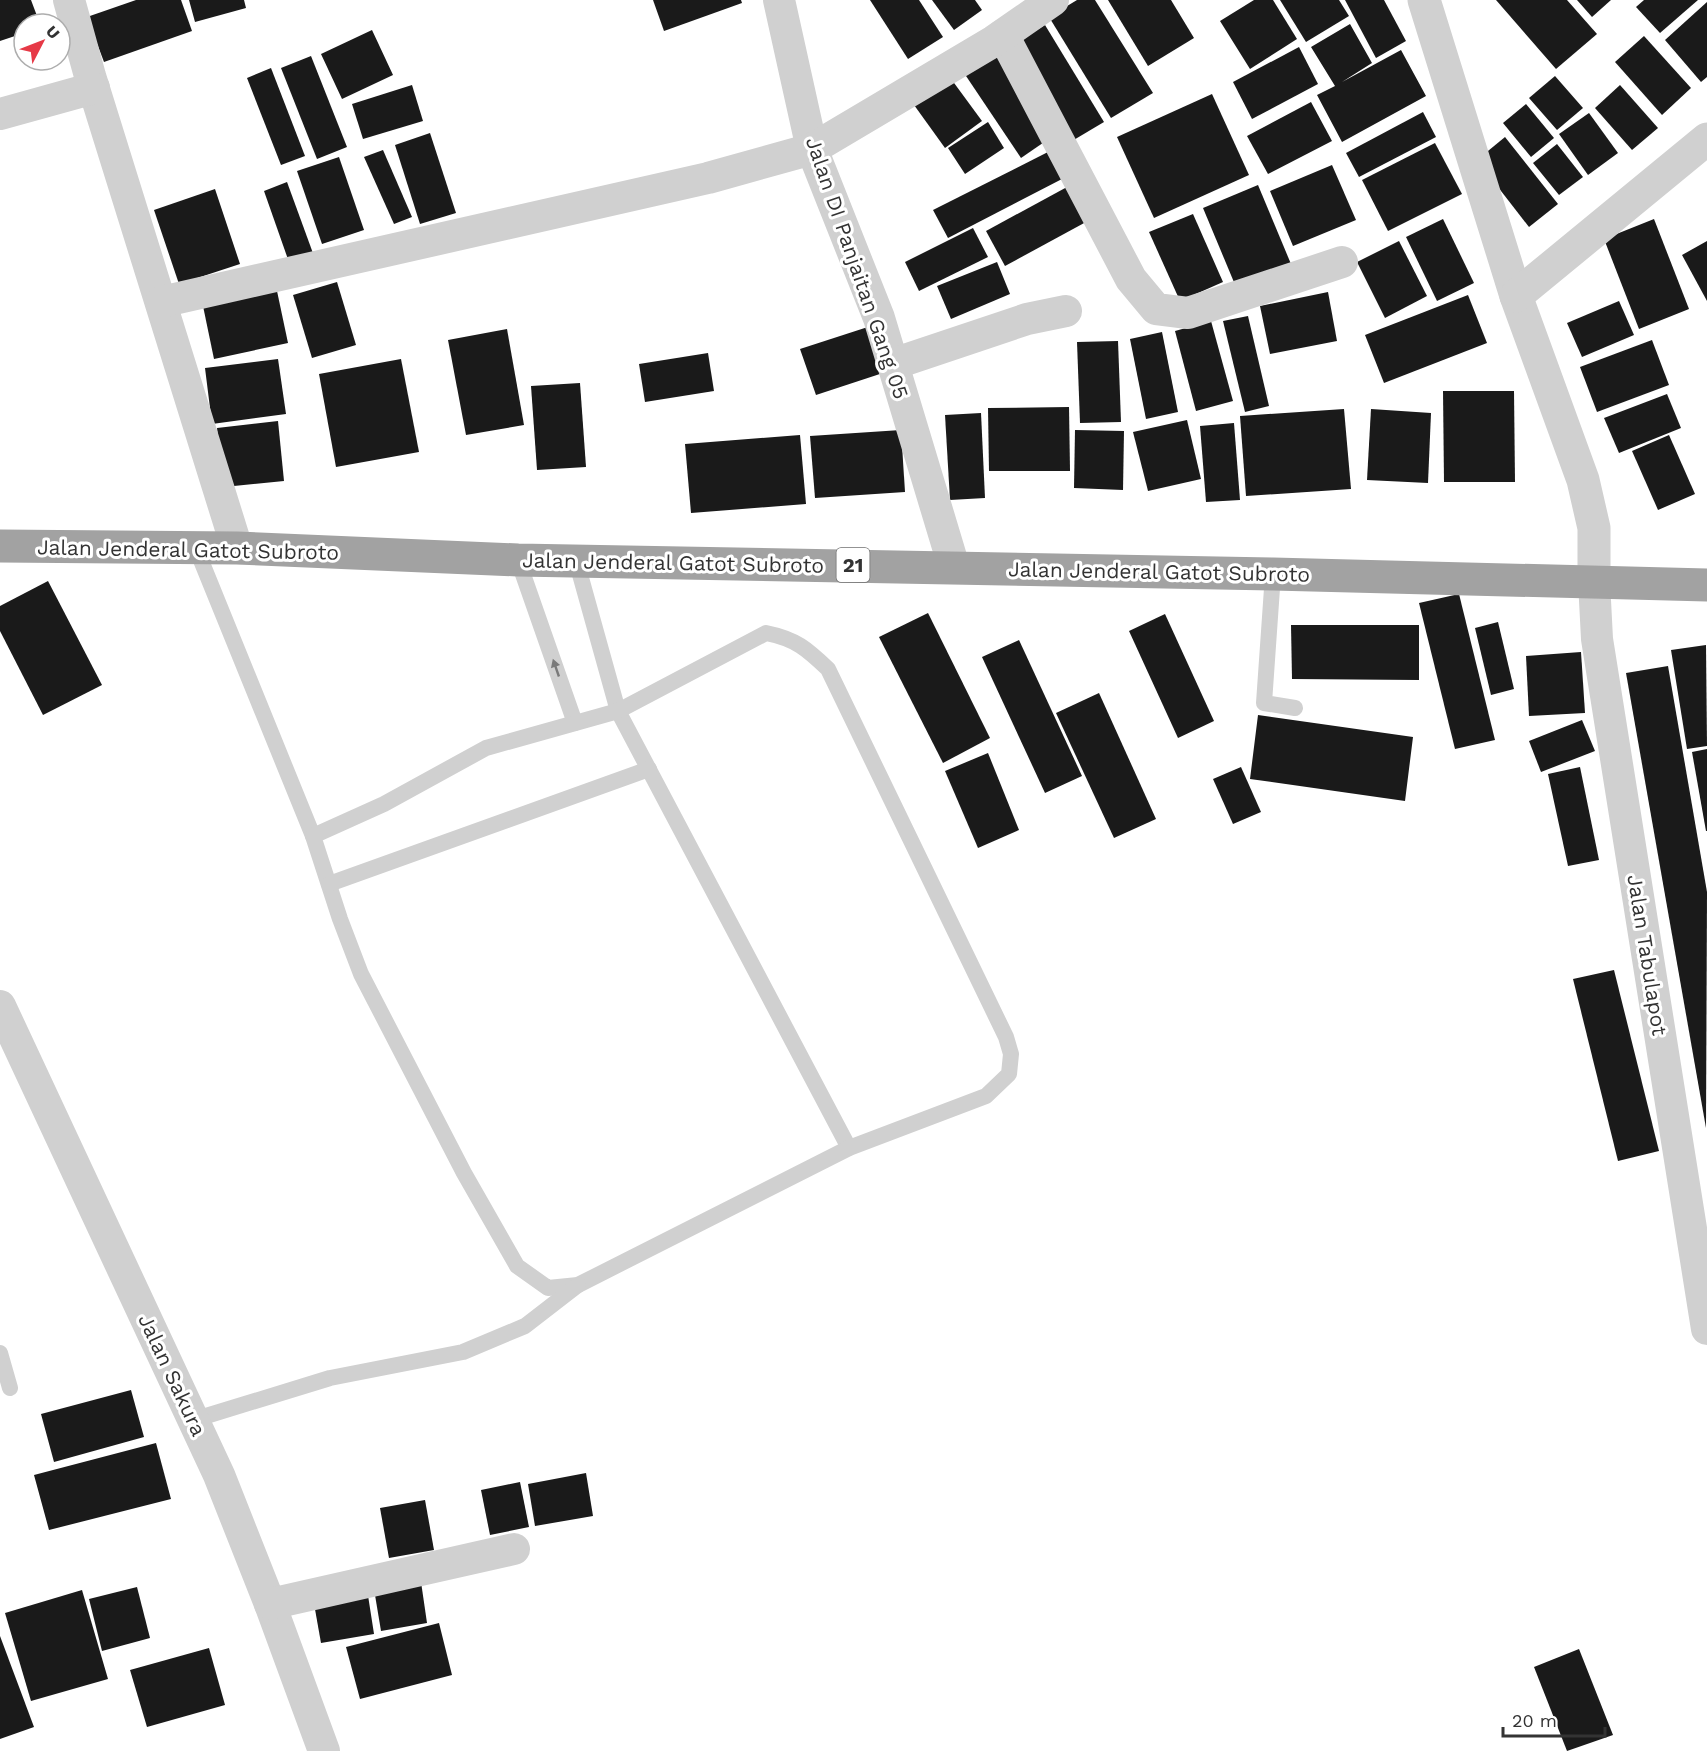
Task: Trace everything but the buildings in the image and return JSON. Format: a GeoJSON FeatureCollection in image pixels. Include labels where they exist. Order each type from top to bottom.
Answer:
{"type":"FeatureCollection","features":[{"type":"Feature","properties":{"kind":"highway","name":"Jalan Jenderal Gatot Subroto"},"geometry":{"type":"LineString","coordinates":[[0,546],[237,548],[518,560],[1594,580],[1707,585]]}},
{"type":"Feature","properties":{"kind":"street"},"geometry":{"type":"LineString","coordinates":[[69,0],[94,88],[237,548]]}},
{"type":"Feature","properties":{"kind":"street","name":"Jalan DI Panjaitan Gang 05"},"geometry":{"type":"LineString","coordinates":[[779,0],[813,149],[879,318],[954,567]]}},
{"type":"Feature","properties":{"kind":"street"},"geometry":{"type":"LineString","coordinates":[[161,302],[708,178],[813,149],[1004,35],[1053,0]]}},
{"type":"Feature","properties":{"kind":"street"},"geometry":{"type":"LineString","coordinates":[[1424,0],[1516,296],[1583,480],[1594,528],[1594,580]]}},
{"type":"Feature","properties":{"kind":"street"},"geometry":{"type":"LineString","coordinates":[[1004,35],[1131,279],[1156,309],[1188,313],[1341,262]]}},
{"type":"Feature","properties":{"kind":"street"},"geometry":{"type":"LineString","coordinates":[[0,114],[94,88]]}},
{"type":"Feature","properties":{"kind":"street"},"geometry":{"type":"LineString","coordinates":[[1516,296],[1707,139]]}},
{"type":"Feature","properties":{"kind":"street"},"geometry":{"type":"LineString","coordinates":[[893,364],[1027,319],[1066,311]]}},
{"type":"Feature","properties":{"kind":"street","name":"Jalan Tabulapot"},"geometry":{"type":"LineString","coordinates":[[1594,580],[1597,639],[1707,1329]]}},
{"type":"Feature","properties":{"kind":"street","name":"Jalan Sakura"},"geometry":{"type":"LineString","coordinates":[[0,1006],[219,1475],[324,1751]]}},
{"type":"Feature","properties":{"kind":"street"},"geometry":{"type":"LineString","coordinates":[[270,1604],[514,1549]]}},
{"type":"Feature","properties":{"kind":"lane"},"geometry":{"type":"LineString","coordinates":[[196,548],[313,836],[361,974],[464,1173],[517,1266],[549,1288],[578,1285]]}},
{"type":"Feature","properties":{"kind":"lane"},"geometry":{"type":"LineString","coordinates":[[518,560],[575,723]]}},
{"type":"Feature","properties":{"kind":"lane"},"geometry":{"type":"LineString","coordinates":[[576,560],[618,711],[849,1148]]}},
{"type":"Feature","properties":{"kind":"lane"},"geometry":{"type":"LineString","coordinates":[[1273,574],[1264,703],[1295,708]]}},
{"type":"Feature","properties":{"kind":"lane"},"geometry":{"type":"LineString","coordinates":[[193,1420],[330,1378],[463,1352],[525,1326],[578,1285],[849,1148],[986,1096],[1010,1074],[1011,1054],[1006,1037],[828,669],[805,648],[788,637],[766,633],[618,711],[486,748],[384,804],[313,836]]}},
{"type":"Feature","properties":{"kind":"lane"},"geometry":{"type":"LineString","coordinates":[[329,884],[649,769]]}},
{"type":"Feature","properties":{"kind":"lane"},"geometry":{"type":"LineString","coordinates":[[0,1353],[10,1388]]}}]}
